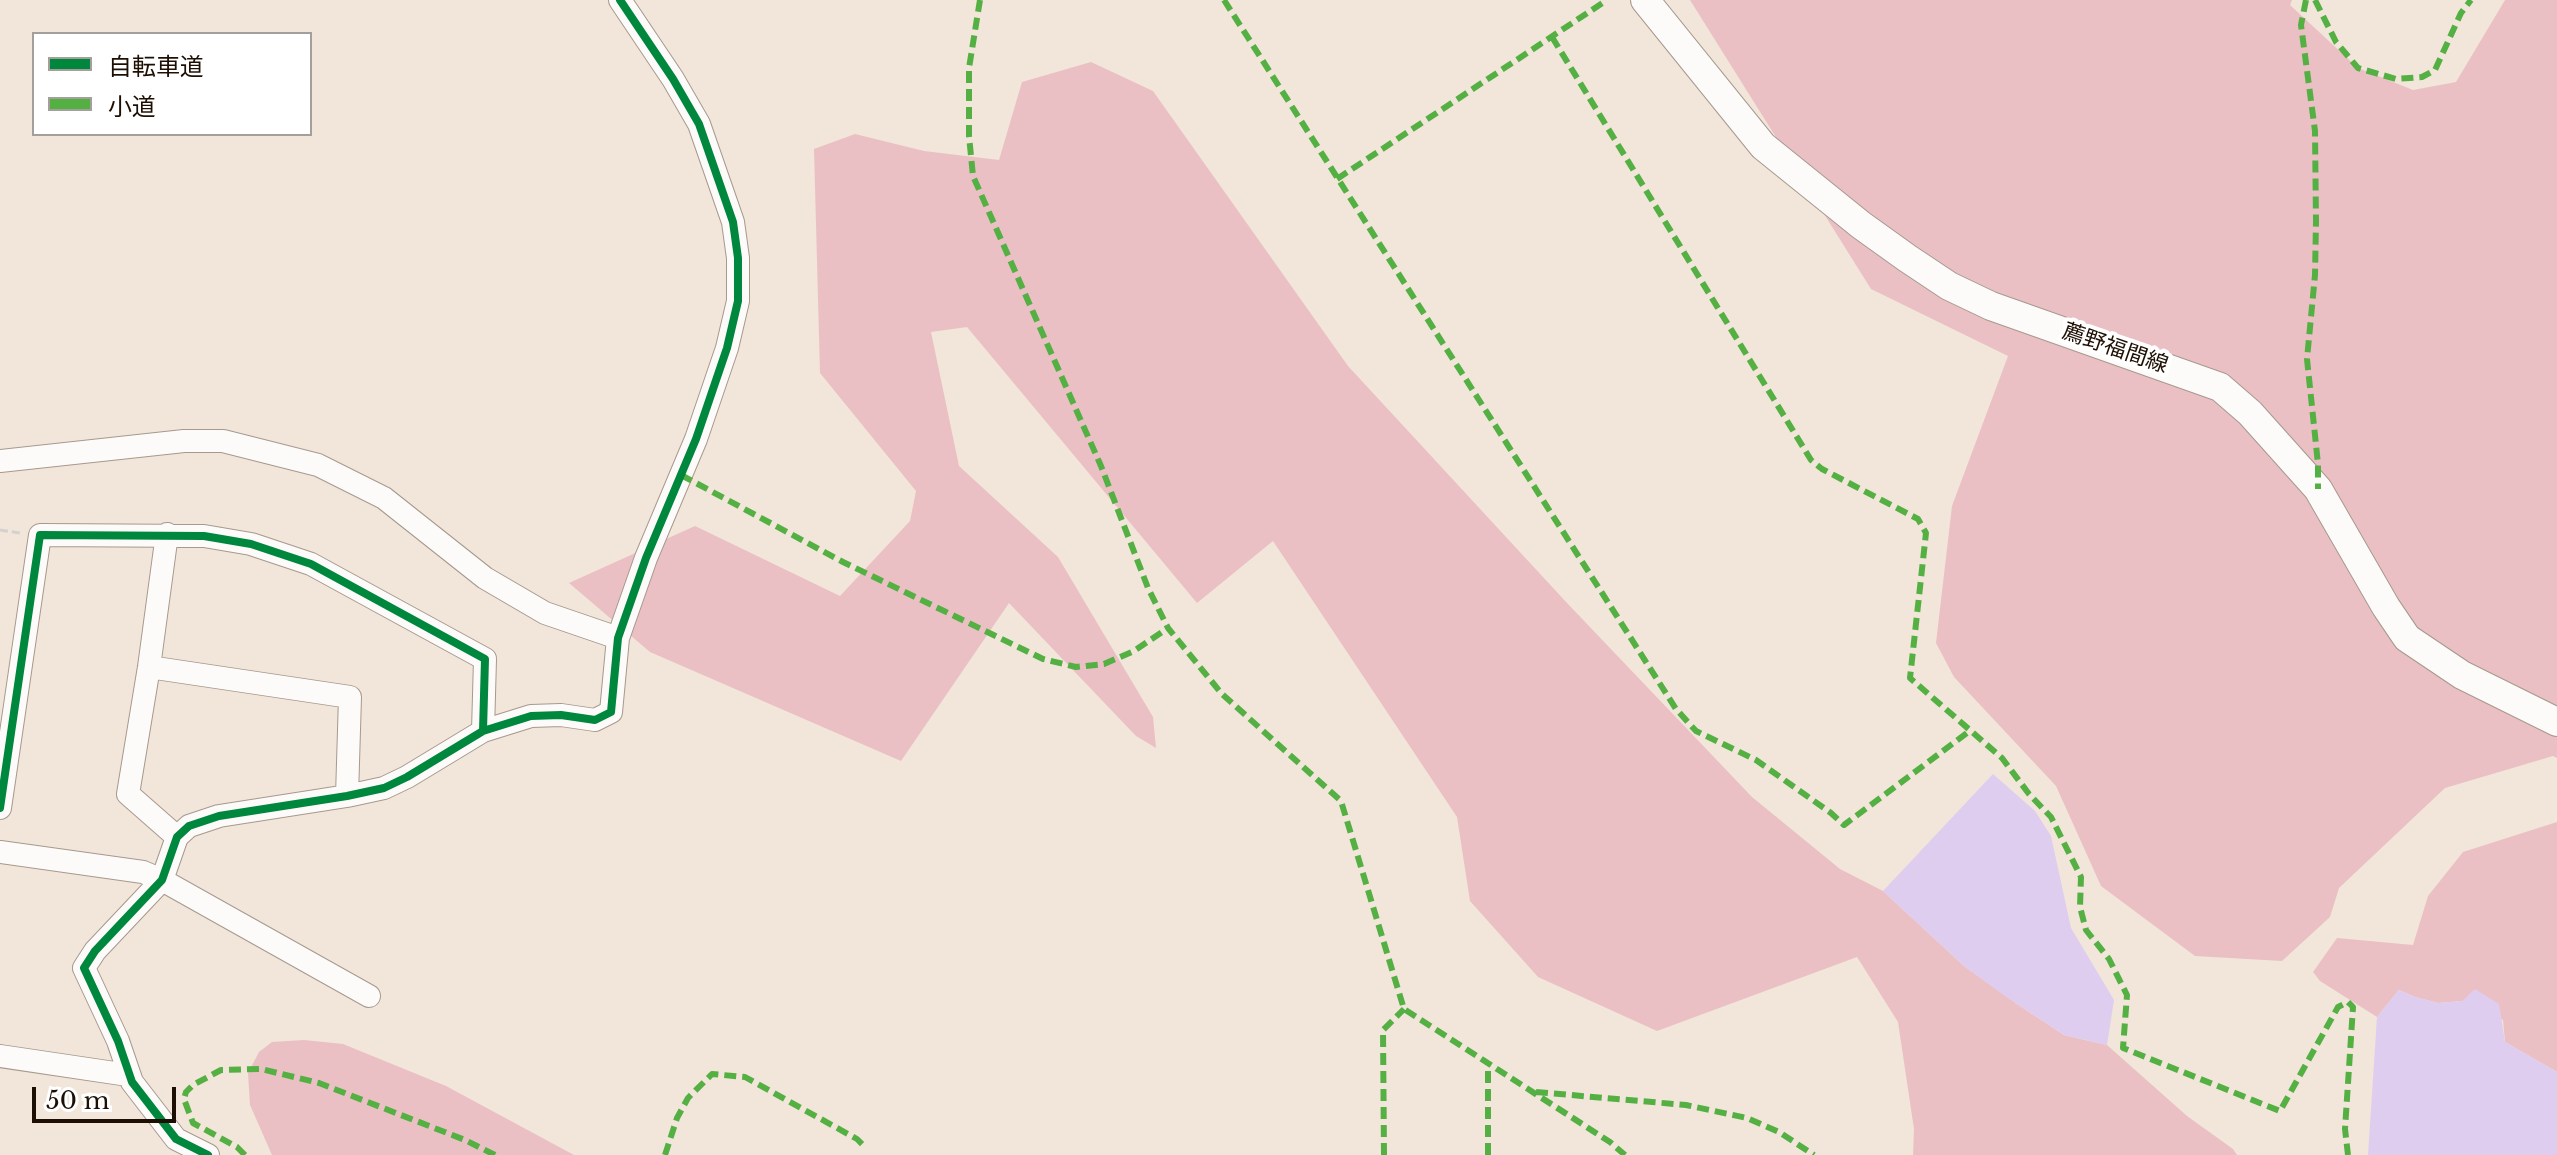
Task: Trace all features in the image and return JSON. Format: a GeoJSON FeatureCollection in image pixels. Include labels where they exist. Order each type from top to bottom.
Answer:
{"type":"FeatureCollection","features":[{"type":"Feature","properties":{"kind":"main road","name":"薦野福間線"},"geometry":{"type":"LineString","coordinates":[[1645,0],[1763,146],[1907,258],[1949,286],[1991,306],[2220,387],[2250,413],[2318,489],[2407,638],[2462,675],[2557,722]]}},
{"type":"Feature","properties":{"kind":"street"},"geometry":{"type":"LineString","coordinates":[[202,1154],[176,1139],[128,1075],[118,1041],[84,968],[95,951],[162,880],[177,837],[189,826],[219,816],[384,788],[483,731],[531,716],[561,715],[595,720],[611,712],[618,638],[646,558],[696,439],[727,348],[738,301],[738,258],[733,222],[699,124],[620,0]]}},
{"type":"Feature","properties":{"kind":"street"},"geometry":{"type":"LineString","coordinates":[[0,461],[184,441],[223,441],[318,465],[384,498],[485,578],[545,613],[618,638]]}},
{"type":"Feature","properties":{"kind":"street"},"geometry":{"type":"LineString","coordinates":[[167,534],[128,794],[177,837]]}},
{"type":"Feature","properties":{"kind":"street"},"geometry":{"type":"LineString","coordinates":[[0,808],[40,535],[204,536],[251,544],[311,564],[485,659],[483,731]]}},
{"type":"Feature","properties":{"kind":"street"},"geometry":{"type":"LineString","coordinates":[[149,667],[350,697],[347,796]]}},
{"type":"Feature","properties":{"kind":"street"},"geometry":{"type":"LineString","coordinates":[[0,852],[143,872],[369,996]]}},
{"type":"Feature","properties":{"kind":"street"},"geometry":{"type":"LineString","coordinates":[[0,1056],[128,1075]]}},
{"type":"Feature","properties":{"kind":"shaded area"},"geometry":{"type":"Polygon","coordinates":[[[1690,0],[2292,0],[2290,5],[2358,68],[2413,90],[2456,82],[2505,0],[2557,0],[2557,758],[2553,756],[2445,788],[2339,888],[2330,917],[2282,961],[2195,956],[2101,886],[2056,786],[1954,677],[1936,643],[1952,506],[2008,356],[1871,289],[1690,0]]]}},
{"type":"Feature","properties":{"kind":"shaded area"},"geometry":{"type":"Polygon","coordinates":[[[1091,62],[1153,91],[1348,366],[1752,797],[1840,869],[1883,891],[1964,966],[2017,1004],[2064,1035],[2107,1045],[2187,1116],[2237,1155],[1913,1155],[1914,1129],[1898,1022],[1857,957],[1657,1031],[1538,977],[1470,901],[1457,817],[1273,541],[1197,603],[967,327],[931,332],[959,466],[1058,557],[1153,717],[1156,748],[1136,736],[1009,603],[901,761],[650,652],[569,583],[695,526],[840,596],[910,521],[916,491],[820,373],[814,149],[855,134],[924,151],[999,160],[1022,82],[1091,62]]]}},
{"type":"Feature","properties":{"kind":"shaded area"},"geometry":{"type":"Polygon","coordinates":[[[1993,774],[2035,811],[2051,836],[2071,928],[2114,1000],[2107,1045],[2064,1035],[2008,998],[1964,966],[1883,891],[1993,774]]]}},
{"type":"Feature","properties":{"kind":"shaded area"},"geometry":{"type":"Polygon","coordinates":[[[2557,822],[2557,1072],[2505,1042],[2503,1020],[2462,1001],[2438,1003],[2399,990],[2377,1017],[2320,981],[2313,972],[2337,938],[2413,945],[2428,896],[2463,852],[2557,822]]]}},
{"type":"Feature","properties":{"kind":"shaded area"},"geometry":{"type":"Polygon","coordinates":[[[2475,989],[2499,1004],[2505,1042],[2557,1072],[2557,1155],[2368,1155],[2377,1017],[2399,990],[2438,1003],[2462,1001],[2475,989]]]}},
{"type":"Feature","properties":{"kind":"shaded area"},"geometry":{"type":"Polygon","coordinates":[[[304,1040],[343,1044],[446,1086],[574,1155],[272,1155],[250,1105],[248,1073],[259,1052],[272,1042],[304,1040]]]}},
{"type":"Feature","properties":{"kind":"marked path"},"geometry":{"type":"LineString","coordinates":[[980,0],[969,68],[969,136],[973,176],[1101,466],[1148,588],[1168,628],[1222,694],[1341,801],[1404,1009],[1610,1142],[1625,1155]]}},
{"type":"Feature","properties":{"kind":"marked path"},"geometry":{"type":"LineString","coordinates":[[1224,0],[1676,709],[1696,731],[1756,760],[1844,825],[1971,730]]}},
{"type":"Feature","properties":{"kind":"marked path"},"geometry":{"type":"LineString","coordinates":[[1337,179],[1607,0]]}},
{"type":"Feature","properties":{"kind":"marked path"},"geometry":{"type":"LineString","coordinates":[[2306,0],[2301,25],[2315,131],[2316,222],[2315,275],[2307,359],[2318,489]]}},
{"type":"Feature","properties":{"kind":"marked path"},"geometry":{"type":"LineString","coordinates":[[2315,0],[2336,42],[2358,68],[2396,79],[2422,77],[2435,70],[2461,13],[2471,0]]}},
{"type":"Feature","properties":{"kind":"marked path"},"geometry":{"type":"LineString","coordinates":[[1552,37],[1811,460],[1822,469],[1918,519],[1926,533],[1910,678],[2002,758],[2051,817],[2081,877],[2080,907],[2086,930],[2109,959],[2127,995],[2123,1048],[2280,1111],[2338,1007],[2348,1002],[2353,1007],[2345,1129],[2348,1155]]}},
{"type":"Feature","properties":{"kind":"marked path"},"geometry":{"type":"LineString","coordinates":[[681,475],[843,562],[1043,659],[1076,667],[1104,664],[1134,651],[1168,628]]}},
{"type":"Feature","properties":{"kind":"marked path"},"geometry":{"type":"LineString","coordinates":[[1384,1155],[1383,1030],[1404,1009]]}},
{"type":"Feature","properties":{"kind":"marked path"},"geometry":{"type":"LineString","coordinates":[[1488,1063],[1488,1155]]}},
{"type":"Feature","properties":{"kind":"marked path"},"geometry":{"type":"LineString","coordinates":[[245,1155],[237,1147],[193,1123],[184,1099],[193,1085],[221,1070],[261,1069],[319,1083],[465,1140],[495,1155]]}},
{"type":"Feature","properties":{"kind":"marked path"},"geometry":{"type":"LineString","coordinates":[[665,1155],[677,1118],[688,1098],[712,1074],[745,1077],[857,1139],[866,1148]]}},
{"type":"Feature","properties":{"kind":"marked path"},"geometry":{"type":"LineString","coordinates":[[1536,1092],[1686,1105],[1747,1118],[1779,1132],[1814,1155]]}},
{"type":"Feature","properties":{"kind":"cycle path"},"geometry":{"type":"LineString","coordinates":[[208,1155],[176,1139],[132,1082],[118,1041],[84,968],[95,951],[162,880],[177,837],[189,826],[219,816],[384,788],[483,731],[531,716],[561,715],[595,720],[611,712],[618,638],[646,558],[696,439],[727,348],[738,301],[738,258],[733,222],[699,124],[620,0]]}},
{"type":"Feature","properties":{"kind":"cycle path"},"geometry":{"type":"LineString","coordinates":[[0,808],[40,535],[204,536],[251,544],[311,564],[485,659],[483,731]]}}]}
